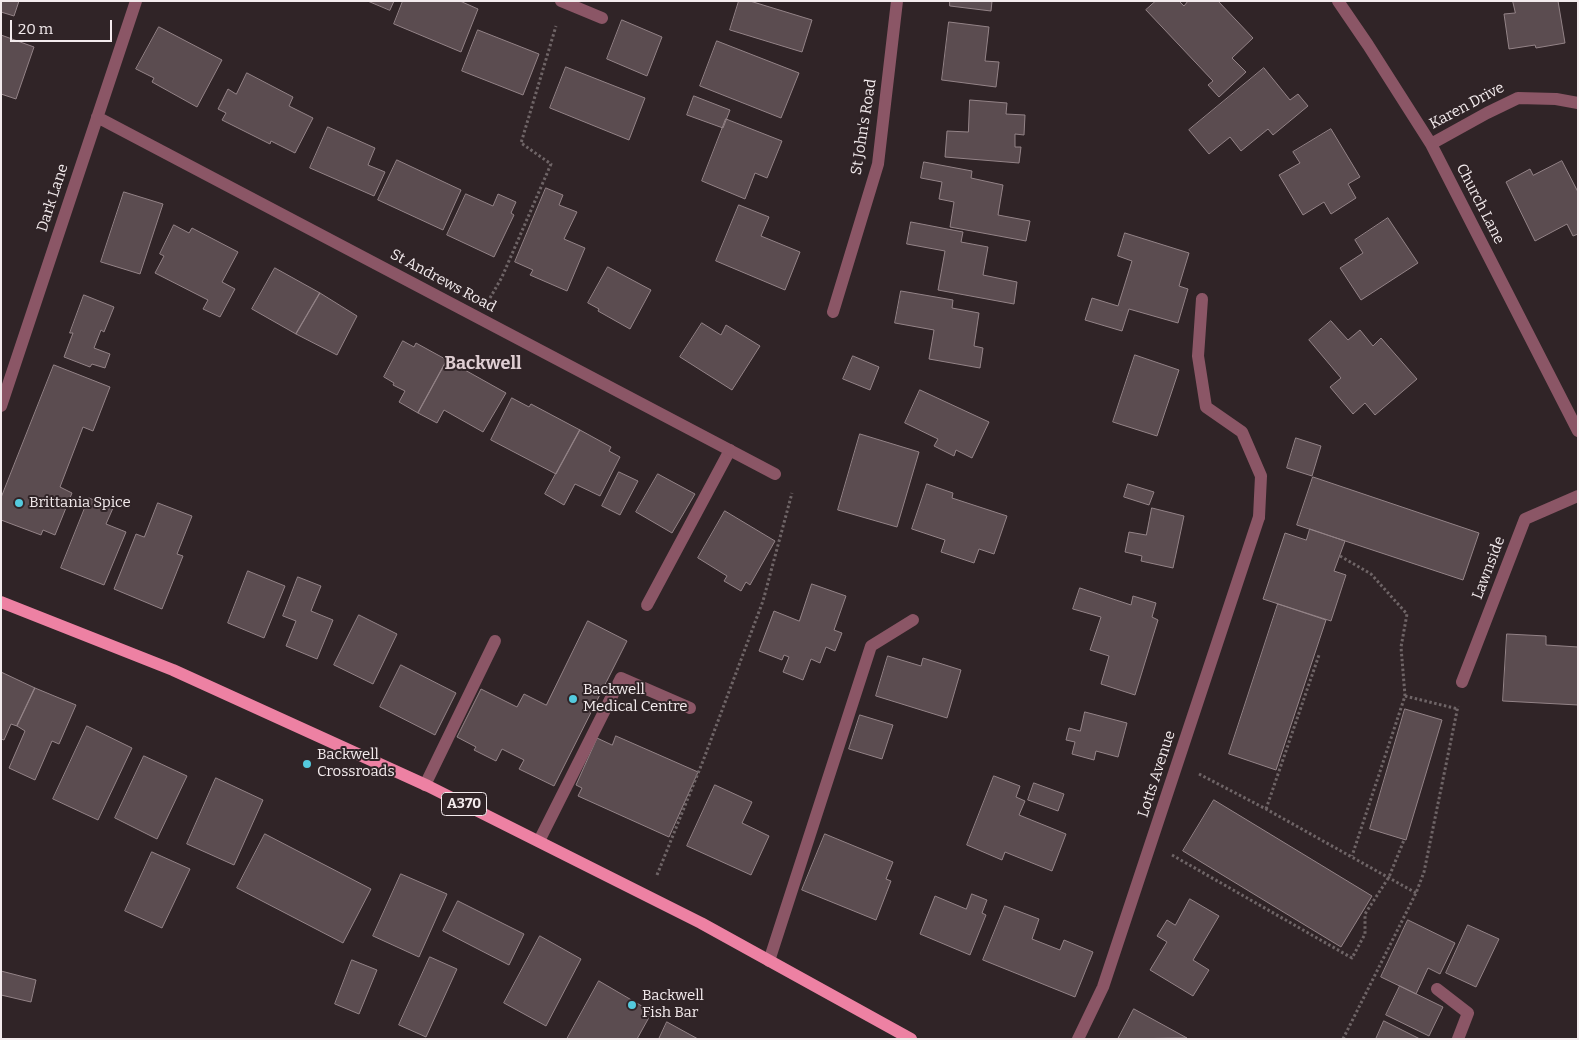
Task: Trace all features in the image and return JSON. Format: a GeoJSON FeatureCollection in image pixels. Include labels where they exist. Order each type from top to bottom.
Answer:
{"type":"FeatureCollection","features":[{"type":"Feature","properties":{"kind":"main road","name":"A370"},"geometry":{"type":"LineString","coordinates":[[1,602],[173,670],[425,785],[701,923],[911,1039]]}},
{"type":"Feature","properties":{"kind":"street","name":"Dark Lane"},"geometry":{"type":"LineString","coordinates":[[1,406],[136,1]]}},
{"type":"Feature","properties":{"kind":"street","name":"St John's Road"},"geometry":{"type":"LineString","coordinates":[[833,312],[878,164],[897,1]]}},
{"type":"Feature","properties":{"kind":"street","name":"Church Lane"},"geometry":{"type":"LineString","coordinates":[[1338,1],[1431,144],[1578,431]]}},
{"type":"Feature","properties":{"kind":"street"},"geometry":{"type":"LineString","coordinates":[[562,2],[602,18]]}},
{"type":"Feature","properties":{"kind":"street","name":"Karen Drive"},"geometry":{"type":"LineString","coordinates":[[1431,144],[1518,98],[1556,99],[1578,102]]}},
{"type":"Feature","properties":{"kind":"street","name":"St Andrews Road"},"geometry":{"type":"LineString","coordinates":[[97,117],[775,474]]}},
{"type":"Feature","properties":{"kind":"street","name":"Lotts Avenue"},"geometry":{"type":"LineString","coordinates":[[1078,1039],[1103,987],[1260,517],[1261,476],[1242,432],[1206,407],[1198,356],[1202,299]]}},
{"type":"Feature","properties":{"kind":"street"},"geometry":{"type":"LineString","coordinates":[[647,605],[730,450]]}},
{"type":"Feature","properties":{"kind":"street","name":"Lawnside"},"geometry":{"type":"LineString","coordinates":[[1462,682],[1525,519],[1578,496]]}},
{"type":"Feature","properties":{"kind":"street"},"geometry":{"type":"LineString","coordinates":[[769,961],[871,646],[913,620]]}},
{"type":"Feature","properties":{"kind":"street"},"geometry":{"type":"LineString","coordinates":[[425,785],[495,640]]}},
{"type":"Feature","properties":{"kind":"street"},"geometry":{"type":"LineString","coordinates":[[539,841],[621,678],[690,708]]}},
{"type":"Feature","properties":{"kind":"street"},"geometry":{"type":"LineString","coordinates":[[1437,989],[1468,1012],[1458,1039]]}},
{"type":"Feature","properties":{"kind":"path"},"geometry":{"type":"LineString","coordinates":[[478,318],[502,277],[551,164],[521,143],[562,2]]}},
{"type":"Feature","properties":{"kind":"path"},"geometry":{"type":"LineString","coordinates":[[648,897],[703,761],[763,601],[794,483],[775,474]]}},
{"type":"Feature","properties":{"kind":"path"},"geometry":{"type":"LineString","coordinates":[[1340,556],[1371,574],[1407,614],[1401,647],[1405,696],[1352,856]]}},
{"type":"Feature","properties":{"kind":"path"},"geometry":{"type":"LineString","coordinates":[[1266,809],[1319,656]]}},
{"type":"Feature","properties":{"kind":"path"},"geometry":{"type":"LineString","coordinates":[[1343,1039],[1416,892],[1424,872],[1462,682]]}},
{"type":"Feature","properties":{"kind":"path"},"geometry":{"type":"LineString","coordinates":[[1405,696],[1458,709]]}},
{"type":"Feature","properties":{"kind":"path"},"geometry":{"type":"LineString","coordinates":[[1178,762],[1416,892]]}},
{"type":"Feature","properties":{"kind":"path"},"geometry":{"type":"LineString","coordinates":[[1151,842],[1352,958],[1365,934],[1365,914],[1389,877],[1404,840]]}},
{"type":"Feature","properties":{"kind":"building"},"geometry":{"type":"Polygon","coordinates":[[[1,1],[19,1],[14,16],[1,12],[1,1]]]}},
{"type":"Feature","properties":{"kind":"building"},"geometry":{"type":"Polygon","coordinates":[[[368,1],[394,1],[390,10],[368,1]]]}},
{"type":"Feature","properties":{"kind":"building"},"geometry":{"type":"Polygon","coordinates":[[[403,1],[460,1],[478,9],[461,52],[394,24],[403,1]]]}},
{"type":"Feature","properties":{"kind":"building"},"geometry":{"type":"Polygon","coordinates":[[[739,1],[750,1],[812,20],[802,52],[730,30],[739,1]]]}},
{"type":"Feature","properties":{"kind":"building"},"geometry":{"type":"Polygon","coordinates":[[[950,1],[992,1],[991,11],[950,6],[950,1]]]}},
{"type":"Feature","properties":{"kind":"building"},"geometry":{"type":"Polygon","coordinates":[[[1156,1],[1179,1],[1184,6],[1188,1],[1218,1],[1253,38],[1232,58],[1246,72],[1219,97],[1208,85],[1213,81],[1146,10],[1156,1]]]}},
{"type":"Feature","properties":{"kind":"building"},"geometry":{"type":"Polygon","coordinates":[[[1513,1],[1558,1],[1565,43],[1536,48],[1535,45],[1509,49],[1504,14],[1515,13],[1513,1]]]}},
{"type":"Feature","properties":{"kind":"building"},"geometry":{"type":"Polygon","coordinates":[[[622,20],[662,37],[647,76],[607,59],[622,20]]]}},
{"type":"Feature","properties":{"kind":"building"},"geometry":{"type":"Polygon","coordinates":[[[949,22],[989,27],[985,61],[999,62],[996,87],[942,80],[949,22]]]}},
{"type":"Feature","properties":{"kind":"building"},"geometry":{"type":"Polygon","coordinates":[[[159,27],[222,60],[197,107],[152,82],[154,78],[136,69],[159,27]]]}},
{"type":"Feature","properties":{"kind":"building"},"geometry":{"type":"Polygon","coordinates":[[[478,30],[539,54],[523,95],[462,71],[478,30]]]}},
{"type":"Feature","properties":{"kind":"building"},"geometry":{"type":"Polygon","coordinates":[[[1,35],[34,47],[16,99],[1,94],[1,35]]]}},
{"type":"Feature","properties":{"kind":"building"},"geometry":{"type":"Polygon","coordinates":[[[717,41],[799,73],[781,118],[700,86],[717,41]]]}},
{"type":"Feature","properties":{"kind":"building"},"geometry":{"type":"Polygon","coordinates":[[[566,67],[645,98],[629,140],[550,108],[566,67]]]}},
{"type":"Feature","properties":{"kind":"building"},"geometry":{"type":"Polygon","coordinates":[[[1264,68],[1290,100],[1298,94],[1308,106],[1273,135],[1268,129],[1241,151],[1230,137],[1209,154],[1189,130],[1264,68]]]}},
{"type":"Feature","properties":{"kind":"building"},"geometry":{"type":"Polygon","coordinates":[[[247,73],[293,97],[289,106],[313,118],[295,153],[271,141],[270,144],[222,120],[226,113],[218,109],[228,89],[236,94],[247,73]]]}},
{"type":"Feature","properties":{"kind":"building"},"geometry":{"type":"Polygon","coordinates":[[[694,96],[730,110],[723,128],[687,115],[694,96]]]}},
{"type":"Feature","properties":{"kind":"building"},"geometry":{"type":"Polygon","coordinates":[[[970,100],[1007,103],[1006,114],[1025,115],[1024,135],[1015,134],[1015,147],[1021,147],[1019,163],[945,157],[947,131],[968,132],[970,100]]]}},
{"type":"Feature","properties":{"kind":"building"},"geometry":{"type":"Polygon","coordinates":[[[726,119],[782,141],[767,178],[755,173],[745,199],[702,181],[726,119]]]}},
{"type":"Feature","properties":{"kind":"building"},"geometry":{"type":"Polygon","coordinates":[[[328,127],[375,148],[368,165],[385,172],[374,196],[310,168],[328,127]]]}},
{"type":"Feature","properties":{"kind":"building"},"geometry":{"type":"Polygon","coordinates":[[[1331,129],[1360,177],[1348,184],[1356,198],[1331,214],[1324,202],[1303,215],[1279,175],[1300,163],[1293,152],[1331,129]]]}},
{"type":"Feature","properties":{"kind":"building"},"geometry":{"type":"Polygon","coordinates":[[[397,160],[461,190],[443,230],[378,200],[397,160]]]}},
{"type":"Feature","properties":{"kind":"building"},"geometry":{"type":"Polygon","coordinates":[[[1562,161],[1578,192],[1578,234],[1573,236],[1567,224],[1535,241],[1506,182],[1530,169],[1533,175],[1562,161]]]}},
{"type":"Feature","properties":{"kind":"building"},"geometry":{"type":"Polygon","coordinates":[[[924,162],[972,171],[971,178],[1003,185],[998,215],[1030,221],[1026,241],[950,227],[954,202],[939,199],[942,182],[921,178],[924,162]]]}},
{"type":"Feature","properties":{"kind":"building"},"geometry":{"type":"Polygon","coordinates":[[[546,188],[563,195],[559,205],[577,212],[564,239],[585,248],[567,291],[530,275],[533,270],[515,262],[546,188]]]}},
{"type":"Feature","properties":{"kind":"building"},"geometry":{"type":"Polygon","coordinates":[[[124,192],[163,204],[140,274],[101,262],[124,192]]]}},
{"type":"Feature","properties":{"kind":"building"},"geometry":{"type":"Polygon","coordinates":[[[466,194],[493,206],[498,194],[516,202],[511,213],[514,215],[494,257],[447,235],[466,194]]]}},
{"type":"Feature","properties":{"kind":"building"},"geometry":{"type":"Polygon","coordinates":[[[739,205],[769,217],[761,236],[800,252],[785,290],[716,261],[739,205]]]}},
{"type":"Feature","properties":{"kind":"building"},"geometry":{"type":"Polygon","coordinates":[[[1388,218],[1418,263],[1361,300],[1340,268],[1363,253],[1355,240],[1388,218]]]}},
{"type":"Feature","properties":{"kind":"building"},"geometry":{"type":"Polygon","coordinates":[[[911,222],[963,232],[961,242],[988,247],[983,275],[1017,282],[1014,304],[938,290],[945,251],[907,244],[911,222]]]}},
{"type":"Feature","properties":{"kind":"building"},"geometry":{"type":"Polygon","coordinates":[[[174,225],[189,233],[192,228],[238,252],[222,282],[235,289],[220,317],[203,309],[208,300],[155,273],[164,256],[160,254],[174,225]]]}},
{"type":"Feature","properties":{"kind":"building"},"geometry":{"type":"Polygon","coordinates":[[[1125,233],[1189,253],[1179,286],[1188,289],[1178,323],[1129,309],[1122,331],[1085,320],[1092,298],[1118,306],[1132,261],[1118,256],[1125,233]]]}},
{"type":"Feature","properties":{"kind":"building"},"geometry":{"type":"Polygon","coordinates":[[[608,267],[651,290],[630,329],[598,311],[599,309],[588,303],[608,267]]]}},
{"type":"Feature","properties":{"kind":"building"},"geometry":{"type":"Polygon","coordinates":[[[275,268],[320,293],[296,334],[252,309],[275,268]]]}},
{"type":"Feature","properties":{"kind":"building"},"geometry":{"type":"Polygon","coordinates":[[[901,291],[953,300],[952,308],[979,313],[974,346],[983,348],[980,368],[929,359],[934,330],[895,323],[901,291]]]}},
{"type":"Feature","properties":{"kind":"building"},"geometry":{"type":"Polygon","coordinates":[[[320,293],[357,316],[337,355],[296,334],[320,293]]]}},
{"type":"Feature","properties":{"kind":"building"},"geometry":{"type":"Polygon","coordinates":[[[84,295],[114,307],[104,332],[101,330],[94,348],[110,354],[105,368],[92,364],[90,367],[64,357],[73,333],[70,333],[84,295]]]}},
{"type":"Feature","properties":{"kind":"building"},"geometry":{"type":"Polygon","coordinates":[[[1331,321],[1348,340],[1360,330],[1373,346],[1381,338],[1417,379],[1375,415],[1365,403],[1353,414],[1330,387],[1341,378],[1309,340],[1331,321]]]}},
{"type":"Feature","properties":{"kind":"building"},"geometry":{"type":"Polygon","coordinates":[[[702,323],[721,335],[726,325],[760,346],[732,390],[680,357],[702,323]]]}},
{"type":"Feature","properties":{"kind":"building"},"geometry":{"type":"Polygon","coordinates":[[[403,341],[414,347],[416,343],[447,360],[418,413],[399,402],[405,391],[393,385],[394,383],[384,377],[403,341]]]}},
{"type":"Feature","properties":{"kind":"building"},"geometry":{"type":"Polygon","coordinates":[[[1135,355],[1179,370],[1157,436],[1113,422],[1135,355]]]}},
{"type":"Feature","properties":{"kind":"building"},"geometry":{"type":"Polygon","coordinates":[[[853,356],[879,367],[870,390],[843,379],[853,356]]]}},
{"type":"Feature","properties":{"kind":"building"},"geometry":{"type":"Polygon","coordinates":[[[447,360],[506,393],[483,432],[444,410],[437,423],[418,413],[447,360]]]}},
{"type":"Feature","properties":{"kind":"building"},"geometry":{"type":"Polygon","coordinates":[[[54,365],[110,387],[93,431],[83,427],[60,487],[72,493],[55,535],[43,530],[41,535],[1,520],[1,498],[54,365]]]}},
{"type":"Feature","properties":{"kind":"building"},"geometry":{"type":"Polygon","coordinates":[[[920,390],[989,422],[972,458],[956,450],[954,456],[934,446],[938,439],[905,423],[920,390]]]}},
{"type":"Feature","properties":{"kind":"building"},"geometry":{"type":"Polygon","coordinates":[[[512,398],[529,407],[531,404],[580,430],[556,474],[491,440],[512,398]]]}},
{"type":"Feature","properties":{"kind":"building"},"geometry":{"type":"Polygon","coordinates":[[[580,430],[611,447],[609,451],[620,457],[600,496],[575,484],[564,505],[545,494],[580,430]]]}},
{"type":"Feature","properties":{"kind":"building"},"geometry":{"type":"Polygon","coordinates":[[[860,434],[919,452],[897,527],[838,510],[860,434]]]}},
{"type":"Feature","properties":{"kind":"building"},"geometry":{"type":"Polygon","coordinates":[[[1296,438],[1321,446],[1312,476],[1287,468],[1296,438]]]}},
{"type":"Feature","properties":{"kind":"building"},"geometry":{"type":"Polygon","coordinates":[[[619,472],[638,481],[620,515],[602,506],[619,472]]]}},
{"type":"Feature","properties":{"kind":"building"},"geometry":{"type":"Polygon","coordinates":[[[658,474],[695,494],[672,533],[636,512],[658,474]]]}},
{"type":"Feature","properties":{"kind":"building"},"geometry":{"type":"Polygon","coordinates":[[[1313,477],[1479,533],[1463,580],[1297,525],[1313,477]]]}},
{"type":"Feature","properties":{"kind":"building"},"geometry":{"type":"Polygon","coordinates":[[[927,484],[953,493],[952,498],[1007,516],[994,554],[979,549],[974,563],[941,552],[945,540],[912,529],[927,484]]]}},
{"type":"Feature","properties":{"kind":"building"},"geometry":{"type":"Polygon","coordinates":[[[1128,484],[1154,492],[1149,505],[1124,497],[1128,484]]]}},
{"type":"Feature","properties":{"kind":"building"},"geometry":{"type":"Polygon","coordinates":[[[89,498],[113,508],[106,524],[126,532],[104,585],[61,568],[89,498]]]}},
{"type":"Feature","properties":{"kind":"building"},"geometry":{"type":"Polygon","coordinates":[[[158,503],[192,516],[177,554],[183,556],[162,609],[114,589],[136,534],[144,537],[158,503]]]}},
{"type":"Feature","properties":{"kind":"building"},"geometry":{"type":"Polygon","coordinates":[[[1152,508],[1184,516],[1173,568],[1141,561],[1142,556],[1125,552],[1129,532],[1146,535],[1152,508]]]}},
{"type":"Feature","properties":{"kind":"building"},"geometry":{"type":"Polygon","coordinates":[[[725,511],[775,541],[750,585],[746,582],[741,591],[724,581],[727,576],[698,558],[725,511]]]}},
{"type":"Feature","properties":{"kind":"building"},"geometry":{"type":"Polygon","coordinates":[[[1310,529],[1345,541],[1334,571],[1346,575],[1331,621],[1263,599],[1285,533],[1306,540],[1310,529]]]}},
{"type":"Feature","properties":{"kind":"building"},"geometry":{"type":"Polygon","coordinates":[[[248,571],[285,586],[264,638],[228,623],[248,571]]]}},
{"type":"Feature","properties":{"kind":"building"},"geometry":{"type":"Polygon","coordinates":[[[298,577],[321,586],[311,611],[333,620],[317,659],[286,646],[296,621],[283,616],[298,577]]]}},
{"type":"Feature","properties":{"kind":"building"},"geometry":{"type":"Polygon","coordinates":[[[812,584],[846,596],[834,630],[842,633],[835,651],[826,647],[820,663],[811,659],[803,680],[783,672],[789,657],[784,655],[782,660],[759,651],[774,611],[799,621],[812,584]]]}},
{"type":"Feature","properties":{"kind":"building"},"geometry":{"type":"Polygon","coordinates":[[[1080,588],[1131,605],[1133,596],[1156,603],[1152,617],[1158,620],[1135,695],[1101,684],[1109,656],[1090,650],[1101,617],[1073,609],[1080,588]]]}},
{"type":"Feature","properties":{"kind":"building"},"geometry":{"type":"Polygon","coordinates":[[[1278,604],[1326,620],[1276,770],[1229,754],[1278,604]]]}},
{"type":"Feature","properties":{"kind":"building"},"geometry":{"type":"Polygon","coordinates":[[[359,615],[397,634],[373,684],[334,665],[359,615]]]}},
{"type":"Feature","properties":{"kind":"building","name":"Backwell Medical Centre"},"geometry":{"type":"Polygon","coordinates":[[[588,621],[627,641],[554,786],[519,769],[524,760],[502,749],[496,761],[474,750],[476,747],[457,737],[481,689],[517,707],[524,694],[546,705],[588,621]]]}},
{"type":"Feature","properties":{"kind":"building"},"geometry":{"type":"Polygon","coordinates":[[[1507,634],[1546,636],[1546,645],[1578,647],[1578,705],[1503,701],[1507,634]]]}},
{"type":"Feature","properties":{"kind":"building"},"geometry":{"type":"Polygon","coordinates":[[[888,656],[921,666],[923,658],[961,670],[947,718],[876,696],[888,656]]]}},
{"type":"Feature","properties":{"kind":"building"},"geometry":{"type":"Polygon","coordinates":[[[401,665],[456,693],[435,735],[380,707],[401,665]]]}},
{"type":"Feature","properties":{"kind":"building"},"geometry":{"type":"Polygon","coordinates":[[[1,672],[35,688],[17,726],[11,724],[4,740],[1,739],[1,672]]]}},
{"type":"Feature","properties":{"kind":"building"},"geometry":{"type":"Polygon","coordinates":[[[35,688],[76,705],[59,744],[52,741],[35,780],[9,768],[25,731],[17,726],[35,688]]]}},
{"type":"Feature","properties":{"kind":"building"},"geometry":{"type":"Polygon","coordinates":[[[1405,709],[1442,720],[1406,840],[1370,829],[1405,709]]]}},
{"type":"Feature","properties":{"kind":"building"},"geometry":{"type":"Polygon","coordinates":[[[1085,712],[1127,723],[1118,757],[1096,751],[1094,760],[1072,754],[1075,742],[1066,740],[1069,728],[1080,731],[1085,712]]]}},
{"type":"Feature","properties":{"kind":"building"},"geometry":{"type":"Polygon","coordinates":[[[860,715],[893,725],[882,759],[849,749],[860,715]]]}},
{"type":"Feature","properties":{"kind":"building"},"geometry":{"type":"Polygon","coordinates":[[[87,726],[132,748],[98,820],[53,799],[87,726]]]}},
{"type":"Feature","properties":{"kind":"building"},"geometry":{"type":"Polygon","coordinates":[[[616,736],[698,772],[669,837],[578,796],[582,788],[576,785],[597,738],[612,745],[616,736]]]}},
{"type":"Feature","properties":{"kind":"building"},"geometry":{"type":"Polygon","coordinates":[[[144,756],[187,776],[157,839],[115,818],[144,756]]]}},
{"type":"Feature","properties":{"kind":"building"},"geometry":{"type":"Polygon","coordinates":[[[994,776],[1020,786],[1016,797],[1025,801],[1019,815],[1066,834],[1052,871],[1005,852],[1002,860],[967,845],[994,776]]]}},
{"type":"Feature","properties":{"kind":"building"},"geometry":{"type":"Polygon","coordinates":[[[216,778],[263,800],[234,865],[187,844],[216,778]]]}},
{"type":"Feature","properties":{"kind":"building"},"geometry":{"type":"Polygon","coordinates":[[[1034,783],[1064,794],[1058,811],[1028,800],[1034,783]]]}},
{"type":"Feature","properties":{"kind":"building"},"geometry":{"type":"Polygon","coordinates":[[[715,785],[752,802],[742,823],[769,836],[751,875],[687,846],[715,785]]]}},
{"type":"Feature","properties":{"kind":"building"},"geometry":{"type":"Polygon","coordinates":[[[1214,800],[1372,896],[1341,947],[1183,851],[1214,800]]]}},
{"type":"Feature","properties":{"kind":"building"},"geometry":{"type":"Polygon","coordinates":[[[265,834],[371,889],[343,943],[237,888],[265,834]]]}},
{"type":"Feature","properties":{"kind":"building"},"geometry":{"type":"Polygon","coordinates":[[[825,834],[893,862],[886,879],[891,881],[876,920],[802,890],[825,834]]]}},
{"type":"Feature","properties":{"kind":"building"},"geometry":{"type":"Polygon","coordinates":[[[152,852],[190,869],[162,928],[125,911],[152,852]]]}},
{"type":"Feature","properties":{"kind":"building"},"geometry":{"type":"Polygon","coordinates":[[[401,874],[447,894],[419,957],[373,936],[401,874]]]}},
{"type":"Feature","properties":{"kind":"building"},"geometry":{"type":"Polygon","coordinates":[[[972,894],[987,900],[982,913],[986,915],[970,955],[920,934],[935,896],[966,909],[972,894]]]}},
{"type":"Feature","properties":{"kind":"building"},"geometry":{"type":"Polygon","coordinates":[[[1190,899],[1219,916],[1193,960],[1209,970],[1193,996],[1150,970],[1167,942],[1157,936],[1167,920],[1175,925],[1190,899]]]}},
{"type":"Feature","properties":{"kind":"building"},"geometry":{"type":"Polygon","coordinates":[[[458,901],[524,934],[509,965],[443,931],[458,901]]]}},
{"type":"Feature","properties":{"kind":"building"},"geometry":{"type":"Polygon","coordinates":[[[1005,906],[1039,919],[1032,939],[1060,950],[1064,940],[1093,952],[1075,997],[983,960],[1005,906]]]}},
{"type":"Feature","properties":{"kind":"building"},"geometry":{"type":"Polygon","coordinates":[[[1408,920],[1455,943],[1440,974],[1428,968],[1416,994],[1381,977],[1408,920]]]}},
{"type":"Feature","properties":{"kind":"building"},"geometry":{"type":"Polygon","coordinates":[[[1468,925],[1499,939],[1476,987],[1446,973],[1468,925]]]}},
{"type":"Feature","properties":{"kind":"building"},"geometry":{"type":"Polygon","coordinates":[[[540,936],[581,959],[546,1026],[504,1003],[540,936]]]}},
{"type":"Feature","properties":{"kind":"building"},"geometry":{"type":"Polygon","coordinates":[[[430,957],[457,969],[426,1037],[399,1025],[430,957]]]}},
{"type":"Feature","properties":{"kind":"building"},"geometry":{"type":"Polygon","coordinates":[[[352,960],[377,970],[359,1014],[335,1004],[352,960]]]}},
{"type":"Feature","properties":{"kind":"building"},"geometry":{"type":"Polygon","coordinates":[[[1,971],[36,980],[31,1002],[1,995],[1,971]]]}},
{"type":"Feature","properties":{"kind":"building"},"geometry":{"type":"Polygon","coordinates":[[[599,981],[652,1012],[637,1039],[567,1039],[599,981]]]}},
{"type":"Feature","properties":{"kind":"building"},"geometry":{"type":"Polygon","coordinates":[[[1400,986],[1443,1007],[1429,1036],[1386,1015],[1400,986]]]}},
{"type":"Feature","properties":{"kind":"building"},"geometry":{"type":"Polygon","coordinates":[[[1134,1009],[1187,1038],[1118,1039],[1134,1009]]]}},
{"type":"Feature","properties":{"kind":"building"},"geometry":{"type":"Polygon","coordinates":[[[1384,1021],[1420,1039],[1376,1039],[1384,1021]]]}},
{"type":"Feature","properties":{"kind":"building"},"geometry":{"type":"Polygon","coordinates":[[[667,1022],[698,1039],[659,1039],[667,1022]]]}},
{"type":"Feature","properties":{"kind":"place","name":"Brittania Spice"},"geometry":{"type":"Point","coordinates":[19,503]}},
{"type":"Feature","properties":{"kind":"place","name":"Backwell Medical Centre"},"geometry":{"type":"Point","coordinates":[573,699]}},
{"type":"Feature","properties":{"kind":"place","name":"Backwell Crossroads"},"geometry":{"type":"Point","coordinates":[307,764]}},
{"type":"Feature","properties":{"kind":"place","name":"Backwell Fish Bar"},"geometry":{"type":"Point","coordinates":[632,1005]}},
{"type":"Feature","properties":{"kind":"district","name":"Backwell"},"geometry":{"type":"Point","coordinates":[483,364]}}]}
